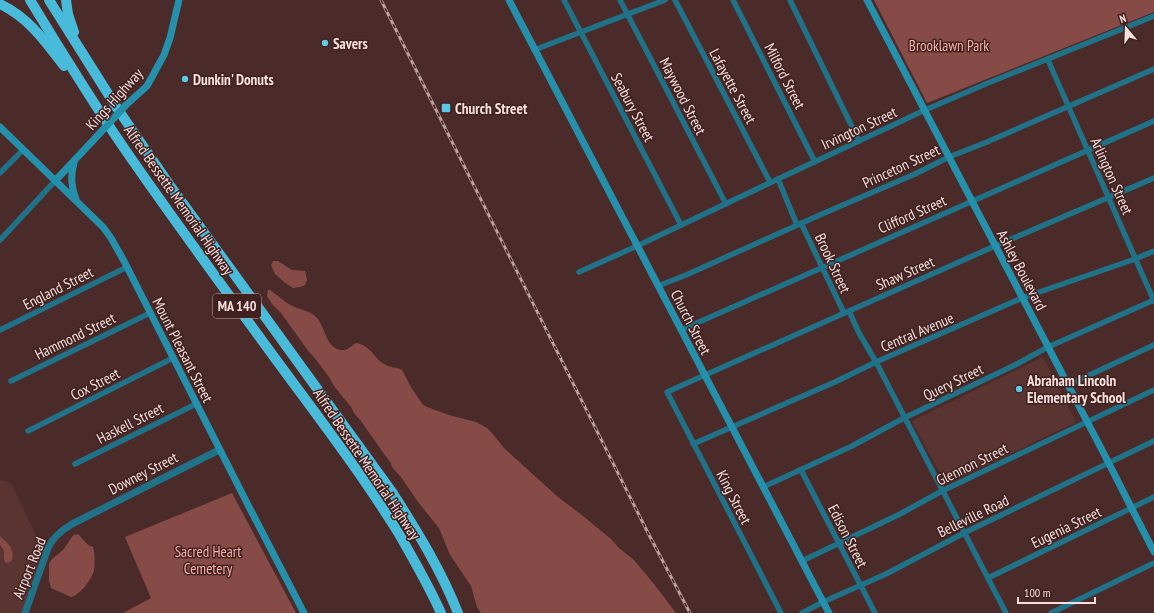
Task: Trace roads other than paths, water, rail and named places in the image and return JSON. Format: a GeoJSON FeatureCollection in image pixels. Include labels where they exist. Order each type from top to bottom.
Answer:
{"type":"FeatureCollection","features":[{"type":"Feature","properties":{"kind":"highway","name":"Alfred Bessette Memorial Highway"},"geometry":{"type":"LineString","coordinates":[[30,0],[96,106],[187,238],[368,485],[409,551],[440,613]]}},
{"type":"Feature","properties":{"kind":"highway","name":"Alfred Bessette Memorial Highway"},"geometry":{"type":"LineString","coordinates":[[49,0],[135,136],[180,201],[392,492],[431,556],[458,613]]}},
{"type":"Feature","properties":{"kind":"highway"},"geometry":{"type":"LineString","coordinates":[[66,0],[68,14],[74,32],[102,85]]}},
{"type":"Feature","properties":{"kind":"highway"},"geometry":{"type":"LineString","coordinates":[[0,4],[23,18],[34,27],[96,106]]}},
{"type":"Feature","properties":{"kind":"main road","name":"Kings Highway"},"geometry":{"type":"LineString","coordinates":[[56,181],[100,133],[147,86],[164,55],[170,38],[179,0]]}},
{"type":"Feature","properties":{"kind":"main road","name":"Church Street"},"geometry":{"type":"LineString","coordinates":[[509,0],[829,613]]}},
{"type":"Feature","properties":{"kind":"main road","name":"Ashley Boulevard"},"geometry":{"type":"LineString","coordinates":[[867,0],[1154,552]]}},
{"type":"Feature","properties":{"kind":"main road","name":"Mount Pleasant Street"},"geometry":{"type":"LineString","coordinates":[[0,127],[107,232],[127,267],[219,450],[304,613]]}},
{"type":"Feature","properties":{"kind":"main road"},"geometry":{"type":"LineString","coordinates":[[74,161],[71,181],[72,190],[77,202]]}},
{"type":"Feature","properties":{"kind":"street","name":"Seabury Street"},"geometry":{"type":"LineString","coordinates":[[564,0],[681,225]]}},
{"type":"Feature","properties":{"kind":"street","name":"Maywood Street"},"geometry":{"type":"LineString","coordinates":[[620,0],[726,204]]}},
{"type":"Feature","properties":{"kind":"street"},"geometry":{"type":"LineString","coordinates":[[534,50],[665,0]]}},
{"type":"Feature","properties":{"kind":"street","name":"Lafayette Street"},"geometry":{"type":"LineString","coordinates":[[675,0],[770,182]]}},
{"type":"Feature","properties":{"kind":"street","name":"Milford Street"},"geometry":{"type":"LineString","coordinates":[[733,0],[815,162]]}},
{"type":"Feature","properties":{"kind":"street"},"geometry":{"type":"LineString","coordinates":[[790,0],[859,140]]}},
{"type":"Feature","properties":{"kind":"street","name":"Irvington Street"},"geometry":{"type":"LineString","coordinates":[[579,272],[925,110],[1154,16]]}},
{"type":"Feature","properties":{"kind":"street","name":"Arlington Street"},"geometry":{"type":"LineString","coordinates":[[1048,60],[1134,259],[1154,301]]}},
{"type":"Feature","properties":{"kind":"street","name":"Princeton Street"},"geometry":{"type":"LineString","coordinates":[[658,286],[1154,68]]}},
{"type":"Feature","properties":{"kind":"street","name":"Clifford Street"},"geometry":{"type":"LineString","coordinates":[[681,330],[1154,121]]}},
{"type":"Feature","properties":{"kind":"street"},"geometry":{"type":"LineString","coordinates":[[0,173],[23,150]]}},
{"type":"Feature","properties":{"kind":"street","name":"Shaw Street"},"geometry":{"type":"LineString","coordinates":[[667,392],[995,246],[1154,178]]}},
{"type":"Feature","properties":{"kind":"street","name":"Brook Street"},"geometry":{"type":"LineString","coordinates":[[778,179],[822,268],[876,362],[1006,613]]}},
{"type":"Feature","properties":{"kind":"street"},"geometry":{"type":"LineString","coordinates":[[0,240],[56,181]]}},
{"type":"Feature","properties":{"kind":"street","name":"Central Avenue"},"geometry":{"type":"LineString","coordinates":[[693,444],[1022,298],[1154,251]]}},
{"type":"Feature","properties":{"kind":"street","name":"England Street"},"geometry":{"type":"LineString","coordinates":[[0,330],[127,267]]}},
{"type":"Feature","properties":{"kind":"street","name":"Query Street"},"geometry":{"type":"LineString","coordinates":[[763,487],[852,446],[904,418],[1015,365],[1048,347],[1154,301]]}},
{"type":"Feature","properties":{"kind":"street","name":"Hammond Street"},"geometry":{"type":"LineString","coordinates":[[11,381],[150,313]]}},
{"type":"Feature","properties":{"kind":"street"},"geometry":{"type":"LineString","coordinates":[[1068,385],[1154,345]]}},
{"type":"Feature","properties":{"kind":"street","name":"Cox Street"},"geometry":{"type":"LineString","coordinates":[[28,431],[173,358]]}},
{"type":"Feature","properties":{"kind":"street","name":"Glennon Street"},"geometry":{"type":"LineString","coordinates":[[802,561],[1154,390]]}},
{"type":"Feature","properties":{"kind":"street","name":"King Street"},"geometry":{"type":"LineString","coordinates":[[667,392],[781,613]]}},
{"type":"Feature","properties":{"kind":"street","name":"Haskell Street"},"geometry":{"type":"LineString","coordinates":[[75,464],[196,404]]}},
{"type":"Feature","properties":{"kind":"street","name":"Belleville Road"},"geometry":{"type":"LineString","coordinates":[[802,613],[886,574],[964,533],[1154,441]]}},
{"type":"Feature","properties":{"kind":"street","name":"Downey Street"},"geometry":{"type":"LineString","coordinates":[[79,520],[219,450]]}},
{"type":"Feature","properties":{"kind":"street","name":"Edison Street"},"geometry":{"type":"LineString","coordinates":[[801,470],[875,613]]}},
{"type":"Feature","properties":{"kind":"street","name":"Eugenia Street"},"geometry":{"type":"LineString","coordinates":[[988,578],[1154,496]]}},
{"type":"Feature","properties":{"kind":"street","name":"Airport Road"},"geometry":{"type":"LineString","coordinates":[[25,613],[45,553],[50,544],[61,531],[79,520]]}},
{"type":"Feature","properties":{"kind":"street"},"geometry":{"type":"LineString","coordinates":[[1051,613],[1154,563]]}},
{"type":"Feature","properties":{"kind":"railway"},"geometry":{"type":"LineString","coordinates":[[381,0],[647,531],[690,613]]}},
{"type":"Feature","properties":{"kind":"place","name":"Savers"},"geometry":{"type":"Point","coordinates":[325,43]}},
{"type":"Feature","properties":{"kind":"place","name":"Dunkin' Donuts"},"geometry":{"type":"Point","coordinates":[185,79]}},
{"type":"Feature","properties":{"kind":"place","name":"Church Street"},"geometry":{"type":"Point","coordinates":[446,108]}},
{"type":"Feature","properties":{"kind":"place","name":"Abraham Lincoln Elementary School"},"geometry":{"type":"Point","coordinates":[1019,389]}},
{"type":"Feature","properties":{"kind":"park label","name":"Brooklawn Park"},"geometry":{"type":"Point","coordinates":[949,45]}},
{"type":"Feature","properties":{"kind":"park label","name":"Sacred Heart Cemetery"},"geometry":{"type":"Point","coordinates":[208,560]}}]}
